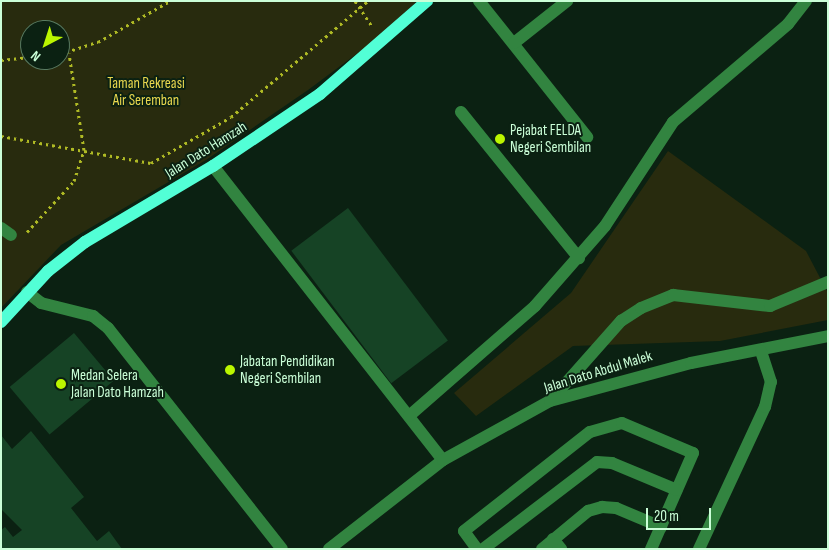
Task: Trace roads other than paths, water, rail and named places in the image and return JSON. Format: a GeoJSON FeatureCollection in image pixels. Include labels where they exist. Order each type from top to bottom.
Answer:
{"type":"FeatureCollection","features":[{"type":"Feature","properties":{"kind":"main road","name":"Jalan Dato Hamzah"},"geometry":{"type":"LineString","coordinates":[[1,322],[27,292],[85,242],[213,166],[320,94],[427,1]]}},
{"type":"Feature","properties":{"kind":"street"},"geometry":{"type":"LineString","coordinates":[[479,1],[587,137]]}},
{"type":"Feature","properties":{"kind":"street"},"geometry":{"type":"LineString","coordinates":[[514,43],[567,1]]}},
{"type":"Feature","properties":{"kind":"street"},"geometry":{"type":"LineString","coordinates":[[409,416],[495,344],[579,258],[673,122],[788,24],[806,1]]}},
{"type":"Feature","properties":{"kind":"street"},"geometry":{"type":"LineString","coordinates":[[461,112],[579,258]]}},
{"type":"Feature","properties":{"kind":"street"},"geometry":{"type":"LineString","coordinates":[[213,166],[443,460]]}},
{"type":"Feature","properties":{"kind":"street"},"geometry":{"type":"LineString","coordinates":[[550,401],[622,321],[641,308],[673,295],[770,306],[828,282]]}},
{"type":"Feature","properties":{"kind":"street"},"geometry":{"type":"LineString","coordinates":[[27,292],[42,303],[93,316],[108,328],[282,549]]}},
{"type":"Feature","properties":{"kind":"street","name":"Jalan Dato Abdul Malek"},"geometry":{"type":"LineString","coordinates":[[329,549],[443,460],[550,401],[691,362],[761,352],[828,336]]}},
{"type":"Feature","properties":{"kind":"street"},"geometry":{"type":"LineString","coordinates":[[699,549],[765,407],[770,382],[761,352]]}},
{"type":"Feature","properties":{"kind":"street"},"geometry":{"type":"LineString","coordinates":[[477,549],[464,531],[590,432],[606,425],[635,427],[693,453],[651,549]]}},
{"type":"Feature","properties":{"kind":"street"},"geometry":{"type":"LineString","coordinates":[[483,549],[597,462],[612,463],[677,490]]}},
{"type":"Feature","properties":{"kind":"street"},"geometry":{"type":"LineString","coordinates":[[542,549],[557,544],[588,511],[602,507],[616,508],[661,527]]}},
{"type":"Feature","properties":{"kind":"place","name":"Pejabat FELDA Negeri Sembilan"},"geometry":{"type":"Point","coordinates":[500,139]}},
{"type":"Feature","properties":{"kind":"place","name":"Jabatan Pendidikan Negeri Sembilan"},"geometry":{"type":"Point","coordinates":[230,370]}},
{"type":"Feature","properties":{"kind":"place","name":"Medan Selera Jalan Dato Hamzah"},"geometry":{"type":"Point","coordinates":[61,384]}},
{"type":"Feature","properties":{"kind":"park label","name":"Taman Rekreasi Air Seremban"},"geometry":{"type":"Point","coordinates":[146,92]}}]}
